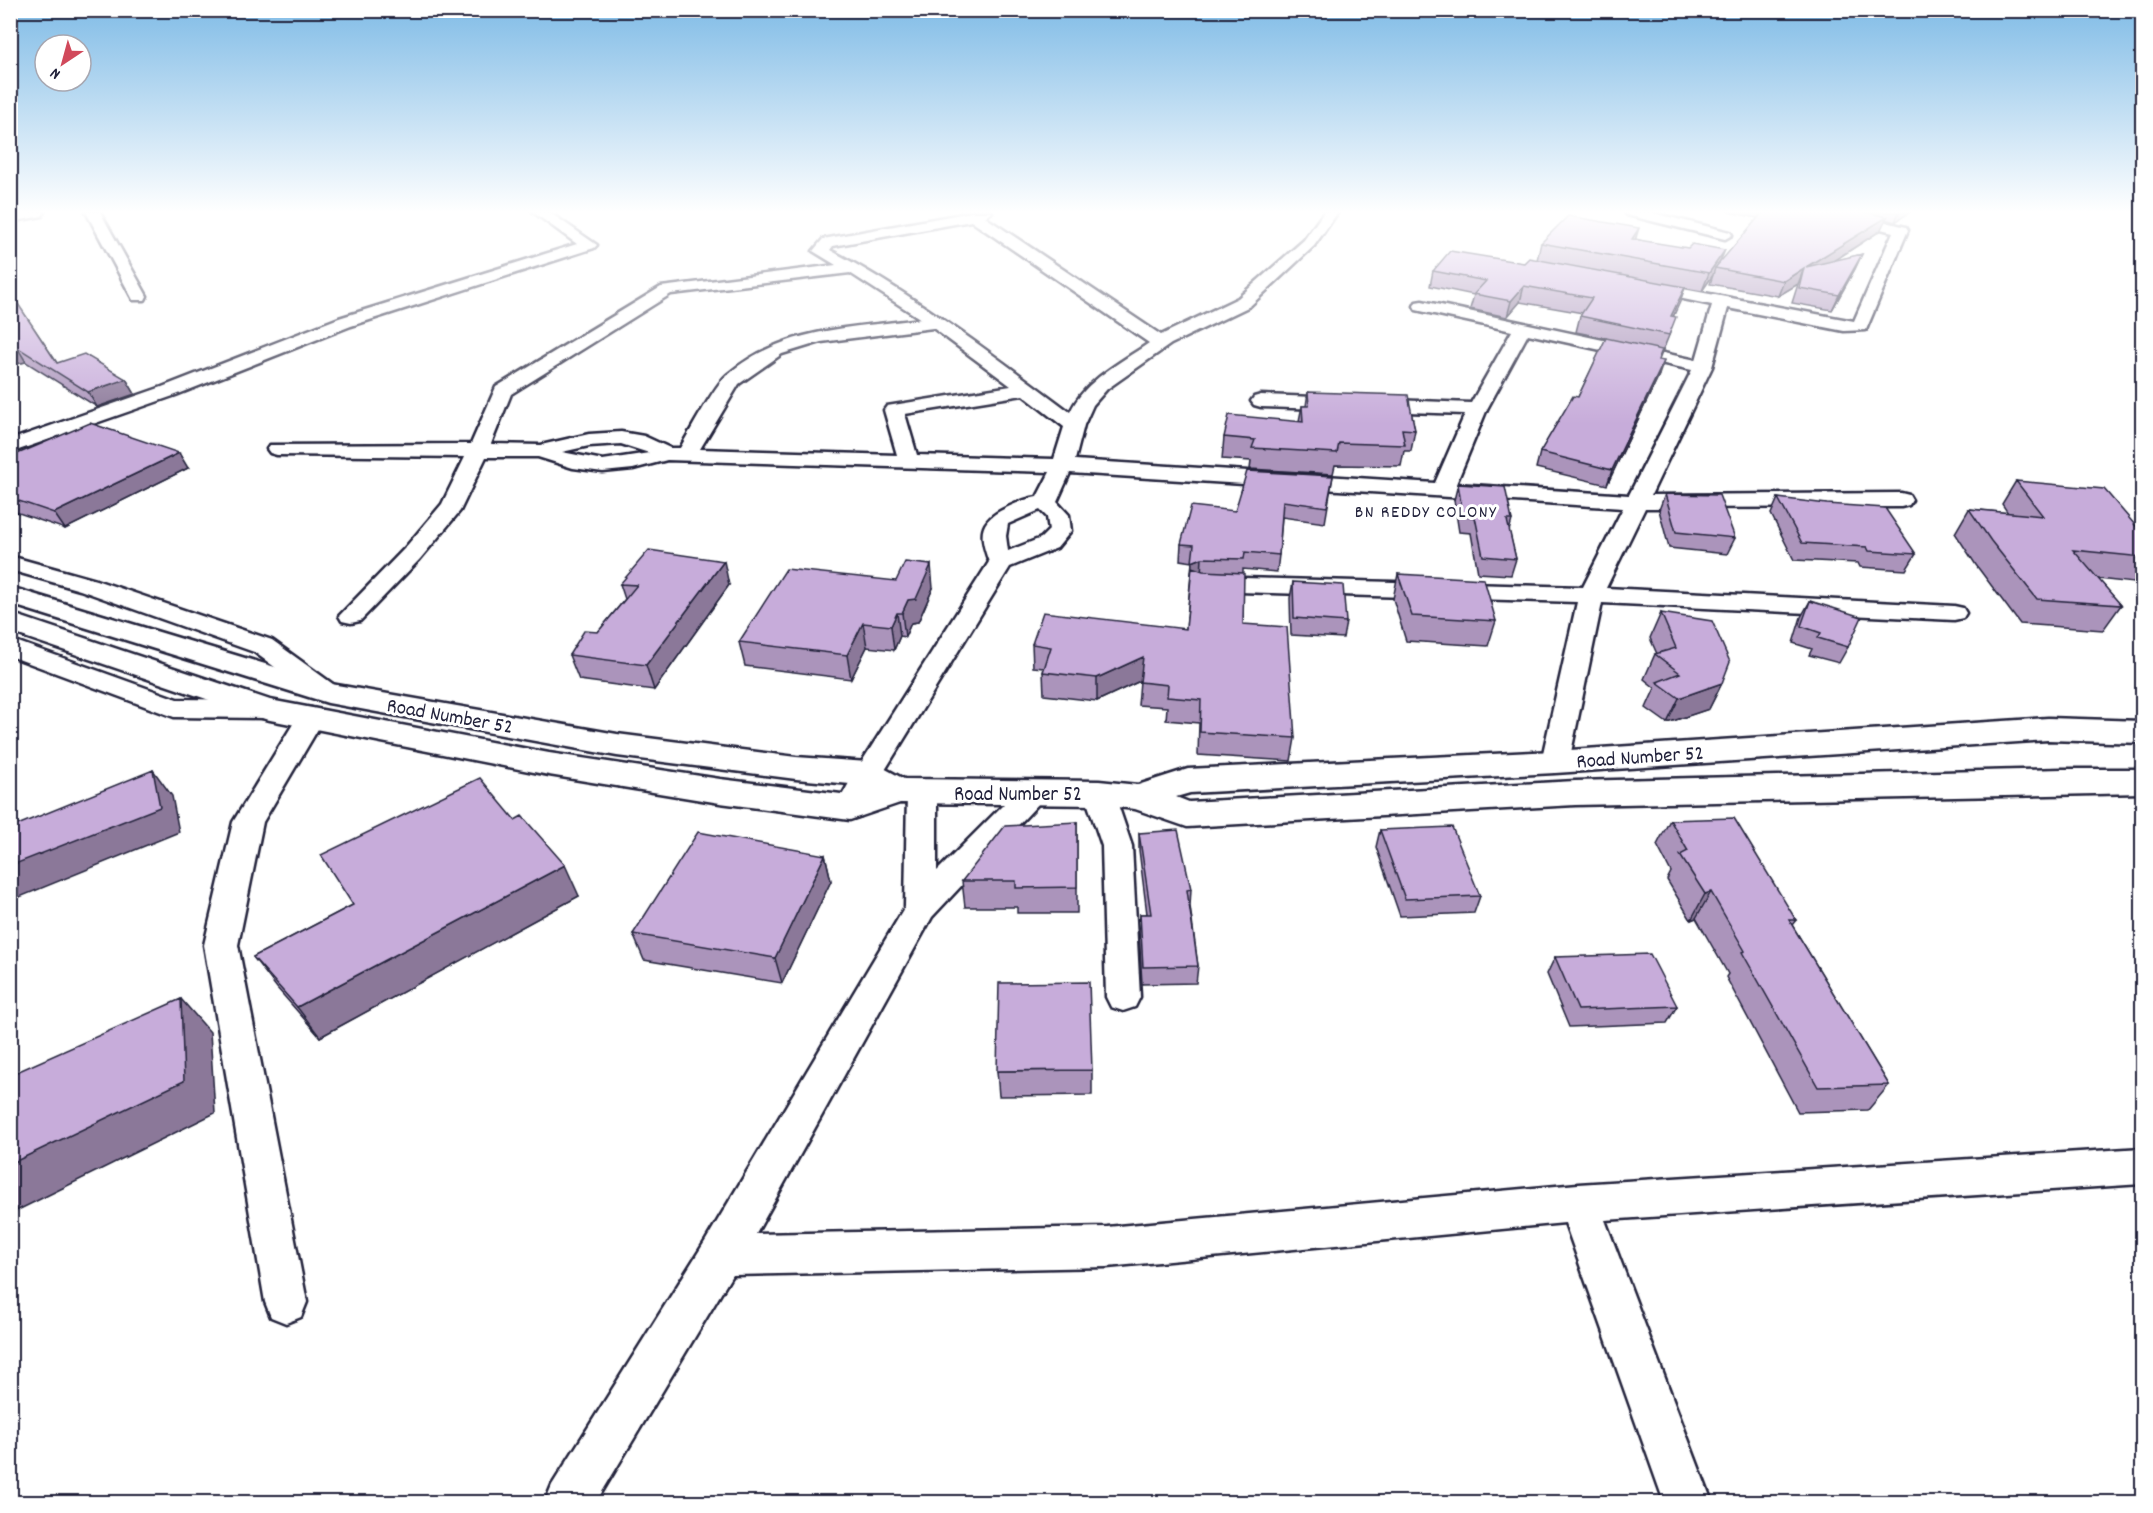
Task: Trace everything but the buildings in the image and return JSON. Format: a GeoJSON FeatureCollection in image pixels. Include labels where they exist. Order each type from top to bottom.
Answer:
{"type":"FeatureCollection","features":[{"type":"Feature","properties":{"kind":"main road","name":"Road Number 52"},"geometry":{"type":"LineString","coordinates":[[10,595],[241,667],[320,705],[560,766],[720,791],[850,808],[910,792],[1100,793],[1139,797],[1187,815],[1575,793],[2142,781]]}},
{"type":"Feature","properties":{"kind":"main road","name":"Road Number 52"},"geometry":{"type":"LineString","coordinates":[[10,622],[265,708],[320,705],[796,768],[868,774],[910,792]]}},
{"type":"Feature","properties":{"kind":"main road","name":"Road Number 52"},"geometry":{"type":"LineString","coordinates":[[1139,797],[1188,781],[1555,762],[2048,729],[2142,732]]}},
{"type":"Feature","properties":{"kind":"street"},"geometry":{"type":"LineString","coordinates":[[132,283],[139,296]]}},
{"type":"Feature","properties":{"kind":"street"},"geometry":{"type":"LineString","coordinates":[[10,447],[169,391],[345,322],[470,283]]}},
{"type":"Feature","properties":{"kind":"street"},"geometry":{"type":"LineString","coordinates":[[351,616],[412,554],[452,506],[486,434],[503,391],[667,290],[730,283]]}},
{"type":"Feature","properties":{"kind":"street"},"geometry":{"type":"LineString","coordinates":[[878,283],[938,321],[1074,424]]}},
{"type":"Feature","properties":{"kind":"street"},"geometry":{"type":"LineString","coordinates":[[1076,283],[1161,343]]}},
{"type":"Feature","properties":{"kind":"street"},"geometry":{"type":"LineString","coordinates":[[1045,503],[1063,466],[1074,424],[1084,403],[1100,384],[1161,343],[1244,302],[1266,283]]}},
{"type":"Feature","properties":{"kind":"street"},"geometry":{"type":"LineString","coordinates":[[1629,284],[1844,326],[1860,326],[1879,283]]}},
{"type":"Feature","properties":{"kind":"street"},"geometry":{"type":"LineString","coordinates":[[1555,762],[1591,595],[1703,367],[1720,302]]}},
{"type":"Feature","properties":{"kind":"street"},"geometry":{"type":"LineString","coordinates":[[1422,306],[1703,367]]}},
{"type":"Feature","properties":{"kind":"street"},"geometry":{"type":"LineString","coordinates":[[676,454],[732,380],[776,350],[793,343],[821,337],[938,321]]}},
{"type":"Feature","properties":{"kind":"street"},"geometry":{"type":"LineString","coordinates":[[1443,490],[1477,409],[1522,329]]}},
{"type":"Feature","properties":{"kind":"street"},"geometry":{"type":"LineString","coordinates":[[909,462],[894,410],[1027,389]]}},
{"type":"Feature","properties":{"kind":"street"},"geometry":{"type":"LineString","coordinates":[[1261,401],[1477,409]]}},
{"type":"Feature","properties":{"kind":"street"},"geometry":{"type":"LineString","coordinates":[[277,449],[541,451],[581,440],[606,437],[633,439],[676,454]]}},
{"type":"Feature","properties":{"kind":"street"},"geometry":{"type":"LineString","coordinates":[[541,451],[565,462],[594,468],[624,466],[676,454],[1063,466],[1636,502],[1901,500]]}},
{"type":"Feature","properties":{"kind":"street"},"geometry":{"type":"LineString","coordinates":[[850,808],[868,774],[1000,562],[1049,543],[1060,531],[1058,515],[1045,503],[1029,505],[998,520],[993,530],[994,545],[1000,562]]}},
{"type":"Feature","properties":{"kind":"street"},"geometry":{"type":"LineString","coordinates":[[10,563],[88,585],[263,646],[320,705],[248,822],[221,945],[286,1302]]}},
{"type":"Feature","properties":{"kind":"street"},"geometry":{"type":"LineString","coordinates":[[1201,584],[1591,595],[1954,613]]}},
{"type":"Feature","properties":{"kind":"street"},"geometry":{"type":"LineString","coordinates":[[10,647],[174,708],[265,708]]}},
{"type":"Feature","properties":{"kind":"street"},"geometry":{"type":"LineString","coordinates":[[910,792],[921,908]]}},
{"type":"Feature","properties":{"kind":"street"},"geometry":{"type":"LineString","coordinates":[[1100,793],[1117,846],[1123,997]]}},
{"type":"Feature","properties":{"kind":"street"},"geometry":{"type":"LineString","coordinates":[[568,1503],[721,1255],[921,908],[1031,794]]}},
{"type":"Feature","properties":{"kind":"street"},"geometry":{"type":"LineString","coordinates":[[721,1255],[1107,1247],[1578,1203],[2142,1166]]}},
{"type":"Feature","properties":{"kind":"street"},"geometry":{"type":"LineString","coordinates":[[1578,1203],[1688,1503]]}},
{"type":"Feature","properties":{"kind":"district","name":"BN REDDY COLONY"},"geometry":{"type":"Point","coordinates":[1426,511]}}]}
